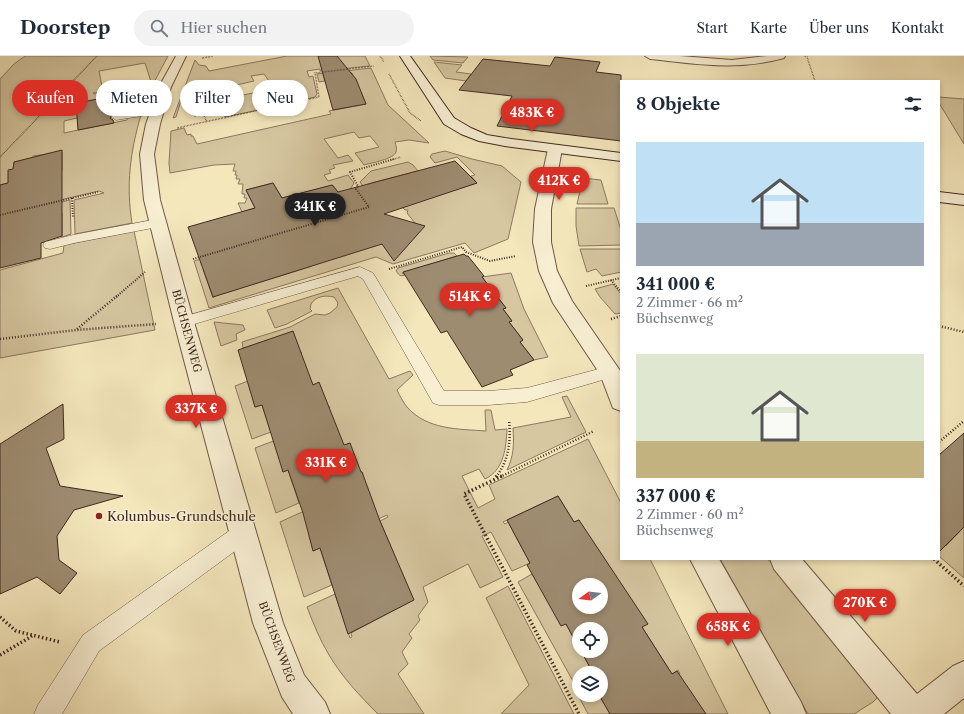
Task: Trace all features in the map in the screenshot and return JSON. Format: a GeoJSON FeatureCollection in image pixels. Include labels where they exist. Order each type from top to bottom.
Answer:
{"type":"FeatureCollection","features":[{"type":"Feature","properties":{"kind":"street","name":"BÜCHSENWEG"},"geometry":{"type":"LineString","coordinates":[[169,80],[181,56]]}},
{"type":"Feature","properties":{"kind":"street"},"geometry":{"type":"LineString","coordinates":[[405,56],[449,121],[466,131],[484,138],[505,142],[620,157]]}},
{"type":"Feature","properties":{"kind":"street"},"geometry":{"type":"LineString","coordinates":[[650,56],[728,64],[768,60],[780,56]]}},
{"type":"Feature","properties":{"kind":"street","name":"BÜCHSENWEG"},"geometry":{"type":"LineString","coordinates":[[156,116],[147,154],[152,200],[184,322],[268,623],[293,686],[313,714]]}},
{"type":"Feature","properties":{"kind":"street"},"geometry":{"type":"LineString","coordinates":[[555,149],[543,209],[542,242],[548,271],[563,303],[615,377],[620,398]]}},
{"type":"Feature","properties":{"kind":"street"},"geometry":{"type":"LineString","coordinates":[[940,197],[964,200]]}},
{"type":"Feature","properties":{"kind":"street"},"geometry":{"type":"LineString","coordinates":[[705,560],[789,714]]}},
{"type":"Feature","properties":{"kind":"street"},"geometry":{"type":"LineString","coordinates":[[785,560],[912,714]]}},
{"type":"Feature","properties":{"kind":"street"},"geometry":{"type":"LineString","coordinates":[[918,714],[964,677]]}},
{"type":"Feature","properties":{"kind":"lane"},"geometry":{"type":"LineString","coordinates":[[116,117],[124,116]]}},
{"type":"Feature","properties":{"kind":"lane"},"geometry":{"type":"LineString","coordinates":[[50,245],[73,239],[158,223]]}},
{"type":"Feature","properties":{"kind":"lane"},"geometry":{"type":"LineString","coordinates":[[184,322],[360,271],[368,276],[439,398],[527,395],[615,377]]}},
{"type":"Feature","properties":{"kind":"lane"},"geometry":{"type":"LineString","coordinates":[[47,714],[91,644],[243,533]]}},
{"type":"Feature","properties":{"kind":"path"},"geometry":{"type":"LineString","coordinates":[[0,157],[97,56]]}},
{"type":"Feature","properties":{"kind":"path"},"geometry":{"type":"LineString","coordinates":[[804,56],[806,57],[815,80]]}},
{"type":"Feature","properties":{"kind":"path"},"geometry":{"type":"LineString","coordinates":[[308,99],[319,97],[315,73],[374,66]]}},
{"type":"Feature","properties":{"kind":"path"},"geometry":{"type":"LineString","coordinates":[[174,129],[252,112]]}},
{"type":"Feature","properties":{"kind":"path"},"geometry":{"type":"LineString","coordinates":[[204,116],[207,122]]}},
{"type":"Feature","properties":{"kind":"path"},"geometry":{"type":"LineString","coordinates":[[187,261],[369,207],[356,189],[358,186],[350,172],[401,158]]}},
{"type":"Feature","properties":{"kind":"path"},"geometry":{"type":"LineString","coordinates":[[0,216],[98,192]]}},
{"type":"Feature","properties":{"kind":"path"},"geometry":{"type":"LineString","coordinates":[[368,276],[462,247],[466,252],[490,261],[516,256]]}},
{"type":"Feature","properties":{"kind":"path"},"geometry":{"type":"LineString","coordinates":[[76,330],[147,270]]}},
{"type":"Feature","properties":{"kind":"path"},"geometry":{"type":"LineString","coordinates":[[586,286],[620,278]]}},
{"type":"Feature","properties":{"kind":"path"},"geometry":{"type":"LineString","coordinates":[[611,280],[620,291]]}},
{"type":"Feature","properties":{"kind":"path"},"geometry":{"type":"LineString","coordinates":[[611,318],[620,316]]}},
{"type":"Feature","properties":{"kind":"path"},"geometry":{"type":"LineString","coordinates":[[0,340],[76,330],[159,324]]}},
{"type":"Feature","properties":{"kind":"path"},"geometry":{"type":"LineString","coordinates":[[940,326],[964,332]]}},
{"type":"Feature","properties":{"kind":"path"},"geometry":{"type":"LineString","coordinates":[[495,479],[502,471],[507,459],[510,437],[507,396]]}},
{"type":"Feature","properties":{"kind":"path"},"geometry":{"type":"LineString","coordinates":[[940,441],[964,421]]}},
{"type":"Feature","properties":{"kind":"path"},"geometry":{"type":"LineString","coordinates":[[578,714],[464,494],[594,431]]}},
{"type":"Feature","properties":{"kind":"path"},"geometry":{"type":"LineString","coordinates":[[935,560],[964,586]]}},
{"type":"Feature","properties":{"kind":"path"},"geometry":{"type":"LineString","coordinates":[[0,617],[16,631],[87,649]]}},
{"type":"Feature","properties":{"kind":"path"},"geometry":{"type":"LineString","coordinates":[[0,655],[32,635]]}},
{"type":"Feature","properties":{"kind":"shaded area"},"geometry":{"type":"Polygon","coordinates":[[[25,56],[168,56],[155,80],[150,80],[145,63],[99,71],[101,80],[96,80],[96,93],[93,93],[96,94],[96,104],[88,111],[88,80],[12,80],[12,116],[82,116],[64,121],[64,133],[127,120],[127,117],[141,116],[134,142],[130,169],[129,196],[132,223],[75,234],[74,200],[104,193],[99,191],[0,214],[57,172],[62,171],[62,152],[33,156],[33,158],[14,162],[12,182],[0,185],[0,79],[14,64],[25,56]]]}},
{"type":"Feature","properties":{"kind":"shaded area"},"geometry":{"type":"Polygon","coordinates":[[[287,56],[365,56],[370,66],[307,71],[309,77],[313,76],[317,94],[315,97],[308,99],[308,80],[268,80],[264,74],[251,76],[253,80],[244,83],[244,80],[187,80],[195,60],[199,65],[206,66],[209,71],[287,56]]]}},
{"type":"Feature","properties":{"kind":"shaded area"},"geometry":{"type":"Polygon","coordinates":[[[430,56],[468,57],[463,63],[433,60],[430,56]]]}},
{"type":"Feature","properties":{"kind":"shaded area"},"geometry":{"type":"Polygon","coordinates":[[[434,62],[462,65],[456,72],[471,74],[466,81],[445,78],[434,62]]]}},
{"type":"Feature","properties":{"kind":"shaded area"},"geometry":{"type":"Polygon","coordinates":[[[371,68],[388,105],[429,143],[409,140],[395,142],[396,152],[391,157],[364,165],[355,153],[379,147],[370,136],[359,138],[354,132],[324,139],[338,158],[348,155],[353,161],[333,165],[335,168],[329,170],[331,173],[324,175],[328,181],[348,175],[354,183],[351,188],[365,206],[341,197],[333,185],[282,198],[273,183],[246,190],[255,208],[242,212],[238,203],[245,203],[247,198],[244,198],[245,194],[242,194],[243,184],[238,184],[240,179],[236,179],[236,171],[233,171],[235,164],[214,165],[170,173],[169,163],[171,131],[184,128],[187,135],[191,134],[197,144],[331,114],[329,111],[366,104],[352,73],[323,75],[325,81],[319,82],[317,74],[371,68]]]}},
{"type":"Feature","properties":{"kind":"shaded area"},"geometry":{"type":"Polygon","coordinates":[[[252,93],[252,111],[244,113],[244,95],[252,93]]]}},
{"type":"Feature","properties":{"kind":"shaded area"},"geometry":{"type":"Polygon","coordinates":[[[940,97],[964,99],[964,144],[940,105],[940,97]]]}},
{"type":"Feature","properties":{"kind":"shaded area"},"geometry":{"type":"Polygon","coordinates":[[[180,100],[176,117],[173,118],[180,100]]]}},
{"type":"Feature","properties":{"kind":"shaded area"},"geometry":{"type":"Polygon","coordinates":[[[445,151],[502,166],[521,182],[508,239],[474,253],[465,243],[393,264],[376,257],[209,308],[194,261],[227,251],[203,269],[213,298],[215,296],[306,268],[372,244],[374,246],[424,227],[415,223],[407,213],[408,210],[405,210],[401,206],[477,183],[471,176],[475,175],[457,157],[435,163],[430,157],[432,154],[445,151]]]}},
{"type":"Feature","properties":{"kind":"shaded area"},"geometry":{"type":"Polygon","coordinates":[[[408,162],[418,171],[371,183],[376,189],[365,189],[360,182],[371,171],[408,162]]]}},
{"type":"Feature","properties":{"kind":"shaded area"},"geometry":{"type":"Polygon","coordinates":[[[583,178],[601,180],[608,204],[577,204],[583,178]]]}},
{"type":"Feature","properties":{"kind":"shaded area"},"geometry":{"type":"Polygon","coordinates":[[[70,200],[71,234],[62,237],[62,213],[0,219],[3,216],[70,200]]]}},
{"type":"Feature","properties":{"kind":"shaded area"},"geometry":{"type":"Polygon","coordinates":[[[576,208],[614,208],[620,227],[620,245],[579,246],[576,226],[576,208]]]}},
{"type":"Feature","properties":{"kind":"shaded area"},"geometry":{"type":"Polygon","coordinates":[[[134,231],[155,330],[0,358],[0,270],[63,253],[64,245],[134,231]]]}},
{"type":"Feature","properties":{"kind":"shaded area"},"geometry":{"type":"Polygon","coordinates":[[[580,249],[620,249],[620,272],[602,276],[596,269],[587,272],[580,249]]]}},
{"type":"Feature","properties":{"kind":"shaded area"},"geometry":{"type":"Polygon","coordinates":[[[449,253],[454,253],[457,256],[402,273],[405,275],[403,276],[396,271],[398,268],[449,253]]]}},
{"type":"Feature","properties":{"kind":"shaded area"},"geometry":{"type":"Polygon","coordinates":[[[511,273],[524,309],[548,357],[534,360],[520,342],[523,340],[509,322],[512,321],[503,309],[506,308],[482,277],[511,273]]]}},
{"type":"Feature","properties":{"kind":"shaded area"},"geometry":{"type":"Polygon","coordinates":[[[613,284],[620,293],[620,313],[615,314],[595,289],[613,284]]]}},
{"type":"Feature","properties":{"kind":"shaded area"},"geometry":{"type":"Polygon","coordinates":[[[338,288],[389,379],[410,371],[413,375],[397,390],[407,407],[415,415],[444,427],[486,431],[485,410],[491,410],[495,430],[507,429],[503,458],[496,470],[485,479],[479,469],[462,476],[478,508],[495,499],[489,485],[588,439],[620,501],[620,560],[651,560],[728,714],[706,714],[676,677],[680,674],[678,670],[672,674],[642,627],[647,624],[596,546],[592,547],[577,523],[580,521],[574,522],[558,496],[503,522],[505,524],[508,522],[530,563],[512,571],[491,532],[482,536],[503,577],[480,588],[468,564],[423,587],[428,602],[418,616],[420,620],[409,634],[412,638],[402,652],[408,664],[398,674],[424,714],[378,714],[345,679],[329,655],[307,607],[335,594],[350,638],[352,637],[351,633],[413,600],[380,521],[388,517],[387,515],[378,519],[359,476],[363,474],[362,472],[358,473],[350,443],[341,447],[326,410],[330,408],[329,406],[325,407],[319,383],[312,385],[299,354],[302,353],[298,352],[293,332],[243,348],[242,342],[290,327],[315,314],[325,315],[330,313],[337,307],[338,303],[334,297],[327,296],[315,299],[311,304],[310,309],[312,311],[287,324],[275,328],[267,310],[338,288]]]}},
{"type":"Feature","properties":{"kind":"shaded area"},"geometry":{"type":"Polygon","coordinates":[[[214,322],[243,325],[245,330],[236,334],[237,340],[221,346],[214,322]]]}},
{"type":"Feature","properties":{"kind":"shaded area"},"geometry":{"type":"Polygon","coordinates":[[[248,381],[255,407],[262,405],[271,432],[252,439],[235,386],[248,381]]]}},
{"type":"Feature","properties":{"kind":"shaded area"},"geometry":{"type":"Polygon","coordinates":[[[567,396],[586,432],[507,470],[513,449],[513,428],[571,417],[562,397],[567,396]]]}},
{"type":"Feature","properties":{"kind":"shaded area"},"geometry":{"type":"Polygon","coordinates":[[[276,440],[285,469],[282,471],[288,470],[299,503],[276,513],[255,448],[276,440]]]}},
{"type":"Feature","properties":{"kind":"shaded area"},"geometry":{"type":"Polygon","coordinates":[[[302,512],[304,513],[313,551],[320,548],[332,585],[304,597],[280,522],[302,512]]]}},
{"type":"Feature","properties":{"kind":"shaded area"},"geometry":{"type":"Polygon","coordinates":[[[964,527],[964,578],[940,557],[940,542],[946,546],[964,527]]]}},
{"type":"Feature","properties":{"kind":"shaded area"},"geometry":{"type":"Polygon","coordinates":[[[721,560],[769,560],[872,685],[877,698],[854,714],[808,714],[721,560]]]}},
{"type":"Feature","properties":{"kind":"shaded area"},"geometry":{"type":"Polygon","coordinates":[[[532,574],[566,624],[572,635],[572,658],[585,658],[589,666],[572,666],[572,679],[518,582],[532,574]]]}},
{"type":"Feature","properties":{"kind":"shaded area"},"geometry":{"type":"Polygon","coordinates":[[[508,586],[574,714],[501,714],[529,685],[486,598],[508,586]]]}},
{"type":"Feature","properties":{"kind":"shaded area"},"geometry":{"type":"Polygon","coordinates":[[[582,702],[603,702],[610,714],[588,714],[582,702]]]}},
{"type":"Feature","properties":{"kind":"building"},"geometry":{"type":"Polygon","coordinates":[[[318,56],[337,56],[356,79],[366,104],[333,110],[318,56]]]}},
{"type":"Feature","properties":{"kind":"building"},"geometry":{"type":"Polygon","coordinates":[[[555,57],[600,62],[596,72],[621,75],[620,141],[497,126],[512,96],[459,90],[483,59],[550,66],[555,57]]]}},
{"type":"Feature","properties":{"kind":"building"},"geometry":{"type":"Polygon","coordinates":[[[96,99],[96,116],[111,116],[110,118],[114,123],[78,130],[77,116],[88,116],[88,101],[96,99]]]}},
{"type":"Feature","properties":{"kind":"building"},"geometry":{"type":"Polygon","coordinates":[[[62,150],[62,236],[41,243],[41,258],[0,268],[0,185],[8,183],[8,170],[13,169],[14,162],[62,150]]]}},
{"type":"Feature","properties":{"kind":"building"},"geometry":{"type":"Polygon","coordinates":[[[455,161],[477,183],[384,214],[425,226],[394,261],[382,244],[213,297],[188,227],[255,208],[246,190],[273,183],[282,198],[332,185],[338,192],[455,161]]]}},
{"type":"Feature","properties":{"kind":"building"},"geometry":{"type":"Polygon","coordinates":[[[464,254],[468,256],[484,276],[482,277],[506,308],[503,309],[512,321],[509,322],[523,340],[520,342],[534,360],[510,370],[513,375],[482,387],[447,331],[441,333],[403,272],[464,254]]]}},
{"type":"Feature","properties":{"kind":"building"},"geometry":{"type":"Polygon","coordinates":[[[293,331],[313,385],[319,382],[344,445],[350,443],[380,521],[414,600],[348,634],[320,548],[313,551],[303,513],[288,470],[283,472],[262,405],[255,407],[238,350],[293,331]]]}},
{"type":"Feature","properties":{"kind":"building"},"geometry":{"type":"Polygon","coordinates":[[[63,404],[64,439],[46,448],[60,486],[123,496],[74,510],[57,536],[59,560],[77,573],[60,594],[37,577],[0,594],[0,444],[63,404]]]}},
{"type":"Feature","properties":{"kind":"building"},"geometry":{"type":"Polygon","coordinates":[[[964,433],[964,527],[940,551],[940,454],[964,433]]]}},
{"type":"Feature","properties":{"kind":"building"},"geometry":{"type":"Polygon","coordinates":[[[558,496],[574,522],[579,520],[648,624],[642,627],[672,674],[677,671],[706,714],[610,714],[603,702],[608,702],[608,666],[589,666],[585,658],[608,658],[608,622],[572,622],[572,635],[566,624],[561,626],[527,565],[530,563],[507,520],[558,496]]]}},
{"type":"Feature","properties":{"kind":"place","name":"Kolumbus-Grundschule"},"geometry":{"type":"Point","coordinates":[99,516]}}]}
